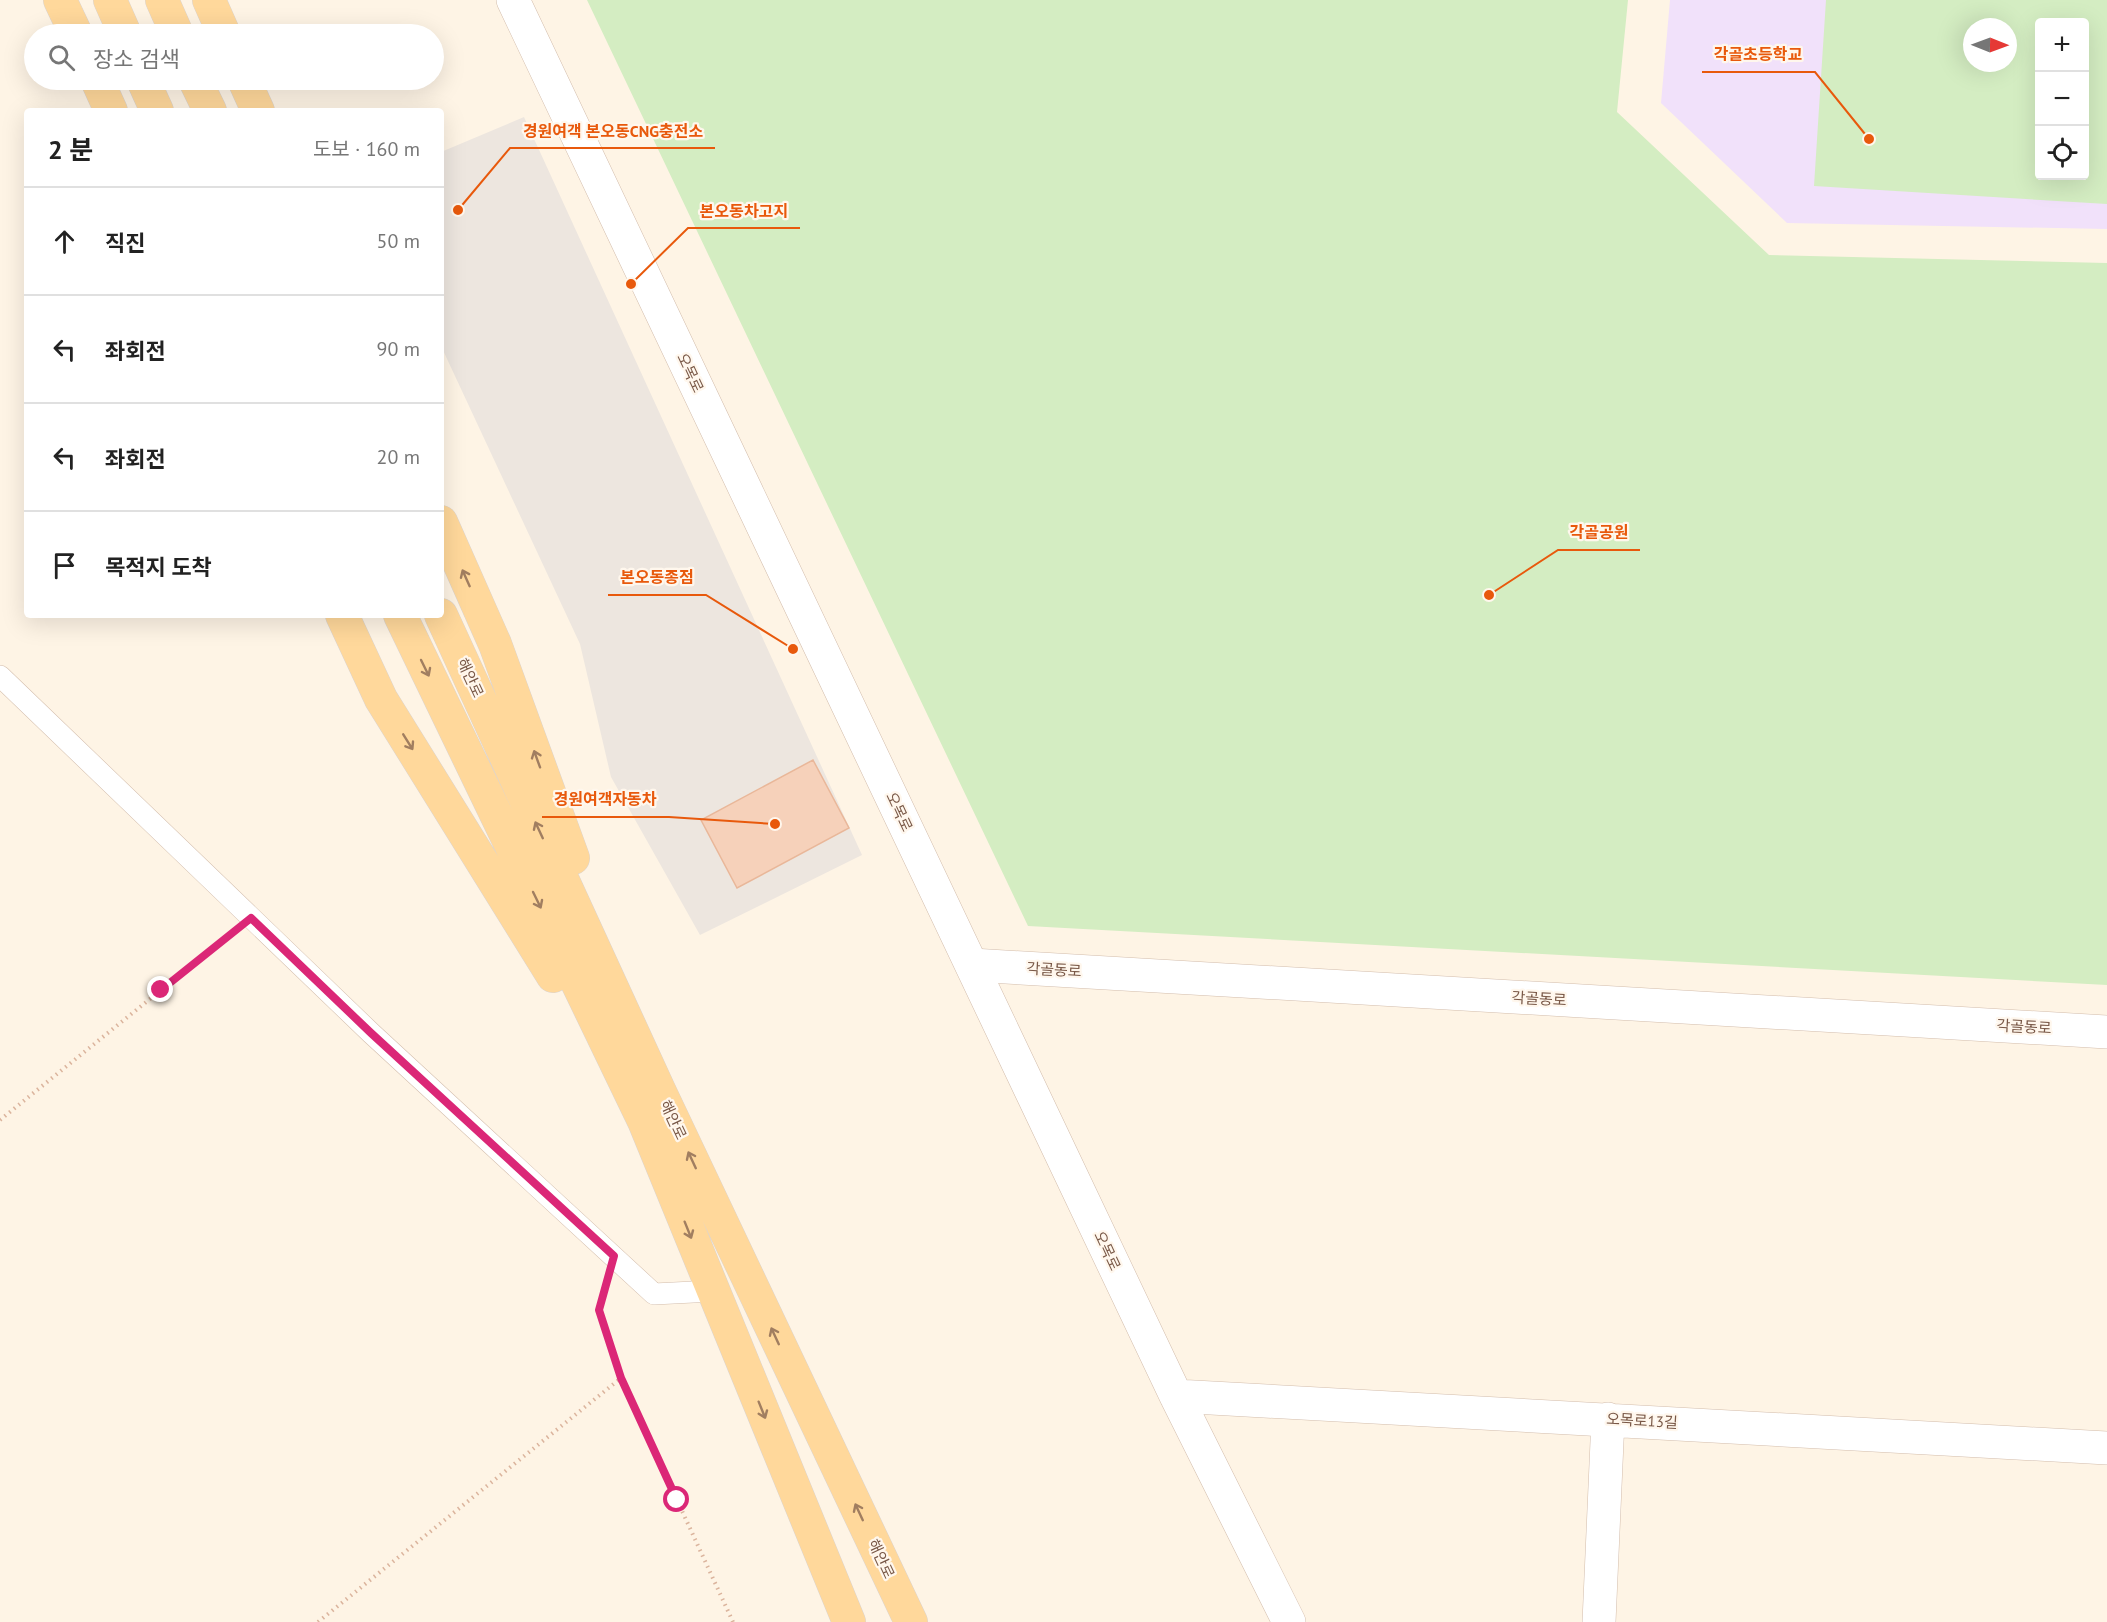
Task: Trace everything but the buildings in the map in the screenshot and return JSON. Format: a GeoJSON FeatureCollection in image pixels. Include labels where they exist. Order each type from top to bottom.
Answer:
{"type":"FeatureCollection","features":[{"type":"Feature","properties":{"kind":"main road"},"geometry":{"type":"LineString","coordinates":[[60,0],[71,24]]}},
{"type":"Feature","properties":{"kind":"main road"},"geometry":{"type":"LineString","coordinates":[[110,0],[120,24]]}},
{"type":"Feature","properties":{"kind":"main road"},"geometry":{"type":"LineString","coordinates":[[162,0],[173,24]]}},
{"type":"Feature","properties":{"kind":"main road"},"geometry":{"type":"LineString","coordinates":[[209,0],[220,24]]}},
{"type":"Feature","properties":{"kind":"main road"},"geometry":{"type":"LineString","coordinates":[[101,90],[110,108]]}},
{"type":"Feature","properties":{"kind":"main road"},"geometry":{"type":"LineString","coordinates":[[201,90],[209,108]]}},
{"type":"Feature","properties":{"kind":"main road"},"geometry":{"type":"LineString","coordinates":[[249,90],[257,108]]}},
{"type":"Feature","properties":{"kind":"main road"},"geometry":{"type":"LineString","coordinates":[[444,529],[495,644],[658,1090]]}},
{"type":"Feature","properties":{"kind":"main road"},"geometry":{"type":"LineString","coordinates":[[343,618],[381,699],[644,1121]]}},
{"type":"Feature","properties":{"kind":"main road","name":"해안로"},"geometry":{"type":"LineString","coordinates":[[401,618],[644,1121],[849,1622]]}},
{"type":"Feature","properties":{"kind":"main road","name":"해안로"},"geometry":{"type":"LineString","coordinates":[[442,618],[658,1090],[911,1622]]}},
{"type":"Feature","properties":{"kind":"street","name":"오목로"},"geometry":{"type":"LineString","coordinates":[[513,0],[1176,1396],[1289,1622]]}},
{"type":"Feature","properties":{"kind":"street","name":"각골동로"},"geometry":{"type":"LineString","coordinates":[[972,965],[2107,1032]]}},
{"type":"Feature","properties":{"kind":"street","name":"오목로13길"},"geometry":{"type":"LineString","coordinates":[[1176,1396],[2107,1448]]}},
{"type":"Feature","properties":{"kind":"street"},"geometry":{"type":"LineString","coordinates":[[1599,1622],[1608,1419]]}},
{"type":"Feature","properties":{"kind":"lane"},"geometry":{"type":"LineString","coordinates":[[0,676],[371,1033],[654,1294],[713,1291]]}},
{"type":"Feature","properties":{"kind":"path"},"geometry":{"type":"LineString","coordinates":[[0,1120],[251,918]]}},
{"type":"Feature","properties":{"kind":"path"},"geometry":{"type":"LineString","coordinates":[[614,1256],[599,1310],[621,1378],[733,1622]]}},
{"type":"Feature","properties":{"kind":"path"},"geometry":{"type":"LineString","coordinates":[[318,1622],[621,1378]]}},
{"type":"Feature","properties":{"kind":"shaded area"},"geometry":{"type":"Polygon","coordinates":[[[1670,0],[2107,0],[2107,229],[1787,223],[1661,103],[1670,0]]]}},
{"type":"Feature","properties":{"kind":"shaded area"},"geometry":{"type":"Polygon","coordinates":[[[524,117],[862,855],[700,935],[611,777],[580,644],[444,352],[444,151],[524,117]]]}},
{"type":"Feature","properties":{"kind":"green space"},"geometry":{"type":"Polygon","coordinates":[[[587,0],[1628,0],[1617,112],[1769,255],[2107,263],[2107,985],[1028,926],[587,0]]]}},
{"type":"Feature","properties":{"kind":"green space"},"geometry":{"type":"Polygon","coordinates":[[[1826,0],[2107,0],[2107,204],[1814,186],[1826,0]]]}},
{"type":"Feature","properties":{"kind":"place","name":"각골초등학교"},"geometry":{"type":"Point","coordinates":[1869,139]}},
{"type":"Feature","properties":{"kind":"place","name":"경원여객 본오동CNG충전소"},"geometry":{"type":"Point","coordinates":[458,210]}},
{"type":"Feature","properties":{"kind":"place","name":"본오동차고지"},"geometry":{"type":"Point","coordinates":[631,284]}},
{"type":"Feature","properties":{"kind":"place","name":"각골공원"},"geometry":{"type":"Point","coordinates":[1489,595]}},
{"type":"Feature","properties":{"kind":"place","name":"본오동종점"},"geometry":{"type":"Point","coordinates":[793,649]}},
{"type":"Feature","properties":{"kind":"place","name":"경원여객자동차"},"geometry":{"type":"Point","coordinates":[775,824]}},
{"type":"Feature","properties":{"kind":"route"},"geometry":{"type":"LineString","coordinates":[[161,990],[251,918],[371,1033],[614,1256],[599,1310],[621,1378],[677,1500]]}}]}
